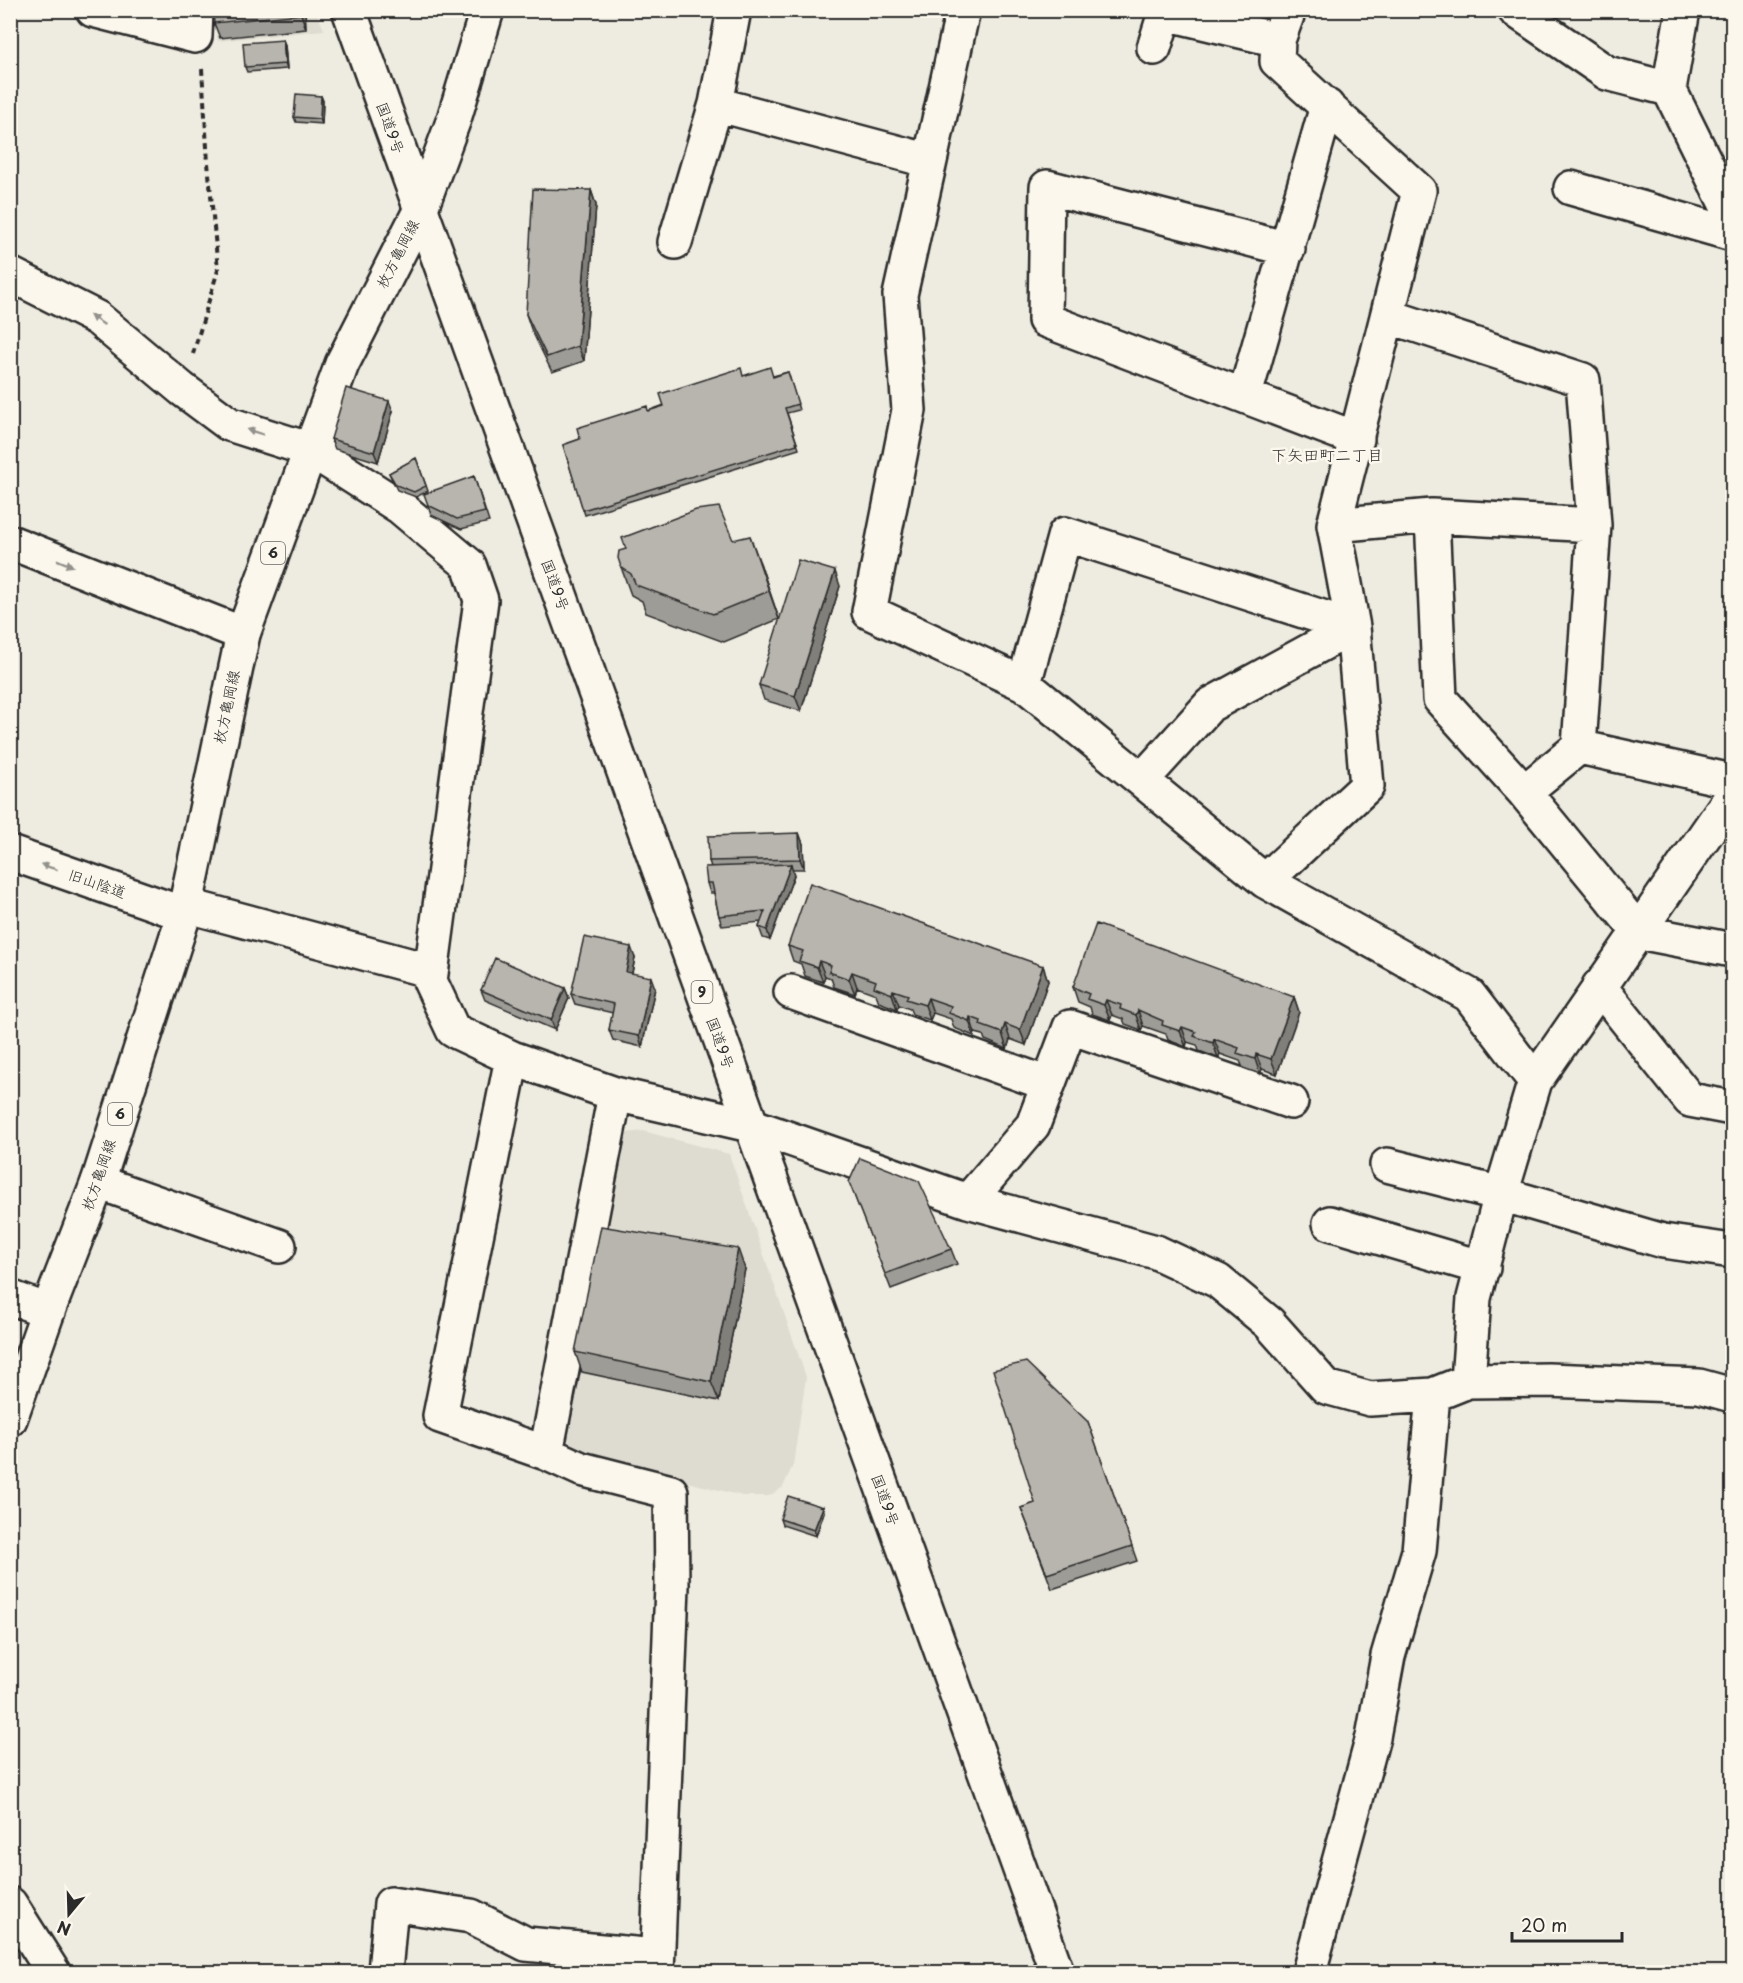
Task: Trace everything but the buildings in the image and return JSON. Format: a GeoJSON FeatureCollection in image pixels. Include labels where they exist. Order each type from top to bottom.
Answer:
{"type":"FeatureCollection","features":[{"type":"Feature","properties":{"kind":"main road"},"geometry":{"type":"LineString","coordinates":[[93,10],[196,23]]}},
{"type":"Feature","properties":{"kind":"main road","name":"国道9号"},"geometry":{"type":"LineString","coordinates":[[349,10],[1057,1972]]}},
{"type":"Feature","properties":{"kind":"main road","name":"枚方亀岡線"},"geometry":{"type":"LineString","coordinates":[[10,1419],[48,1311],[98,1182],[184,909],[243,634],[342,364],[420,211],[454,119],[487,10]]}},
{"type":"Feature","properties":{"kind":"main road"},"geometry":{"type":"LineString","coordinates":[[675,242],[716,105],[734,10]]}},
{"type":"Feature","properties":{"kind":"main road"},"geometry":{"type":"LineString","coordinates":[[963,10],[900,295],[909,410],[869,612],[1024,684],[1265,881],[1469,995],[1535,1081]]}},
{"type":"Feature","properties":{"kind":"main road"},"geometry":{"type":"LineString","coordinates":[[1515,10],[1607,73],[1669,89]]}},
{"type":"Feature","properties":{"kind":"main road"},"geometry":{"type":"LineString","coordinates":[[1683,10],[1669,89],[1732,216]]}},
{"type":"Feature","properties":{"kind":"main road"},"geometry":{"type":"LineString","coordinates":[[1154,48],[1165,13],[1284,25],[1277,61],[1419,191],[1334,525],[1353,627],[1367,786],[1265,881]]}},
{"type":"Feature","properties":{"kind":"main road"},"geometry":{"type":"LineString","coordinates":[[716,105],[930,161]]}},
{"type":"Feature","properties":{"kind":"main road"},"geometry":{"type":"LineString","coordinates":[[1245,395],[1327,106]]}},
{"type":"Feature","properties":{"kind":"main road"},"geometry":{"type":"LineString","coordinates":[[1288,249],[1047,187],[1045,320],[1357,438]]}},
{"type":"Feature","properties":{"kind":"main road"},"geometry":{"type":"LineString","coordinates":[[1571,189],[1732,234]]}},
{"type":"Feature","properties":{"kind":"main road"},"geometry":{"type":"LineString","coordinates":[[10,274],[97,318],[182,389],[229,424],[311,450],[400,507],[469,565],[481,600],[430,981],[453,1030],[512,1058],[615,1094],[750,1125],[968,1201],[1156,1252],[1218,1281],[1269,1323],[1326,1387],[1371,1399],[1433,1395],[1468,1381],[1548,1380],[1700,1386],[1732,1395]]}},
{"type":"Feature","properties":{"kind":"main road"},"geometry":{"type":"LineString","coordinates":[[1388,316],[1583,381],[1594,525],[1579,747],[1524,792]]}},
{"type":"Feature","properties":{"kind":"main road"},"geometry":{"type":"LineString","coordinates":[[1334,525],[1432,516],[1594,525]]}},
{"type":"Feature","properties":{"kind":"main road"},"geometry":{"type":"LineString","coordinates":[[1432,516],[1440,699],[1524,792],[1639,932],[1732,950]]}},
{"type":"Feature","properties":{"kind":"main road"},"geometry":{"type":"LineString","coordinates":[[1024,684],[1065,534],[1353,627]]}},
{"type":"Feature","properties":{"kind":"main road"},"geometry":{"type":"LineString","coordinates":[[10,542],[243,634]]}},
{"type":"Feature","properties":{"kind":"main road"},"geometry":{"type":"LineString","coordinates":[[1142,780],[1210,705],[1353,627]]}},
{"type":"Feature","properties":{"kind":"main road"},"geometry":{"type":"LineString","coordinates":[[1579,747],[1732,781]]}},
{"type":"Feature","properties":{"kind":"main road"},"geometry":{"type":"LineString","coordinates":[[1468,1381],[1474,1298],[1501,1194],[1535,1081],[1732,796]]}},
{"type":"Feature","properties":{"kind":"main road","name":"旧山陰道"},"geometry":{"type":"LineString","coordinates":[[10,854],[184,909],[431,971]]}},
{"type":"Feature","properties":{"kind":"main road"},"geometry":{"type":"LineString","coordinates":[[1599,986],[1690,1100],[1732,1107]]}},
{"type":"Feature","properties":{"kind":"main road"},"geometry":{"type":"LineString","coordinates":[[791,992],[1048,1084]]}},
{"type":"Feature","properties":{"kind":"main road"},"geometry":{"type":"LineString","coordinates":[[968,1201],[1033,1125],[1071,1028],[1291,1102]]}},
{"type":"Feature","properties":{"kind":"main road"},"geometry":{"type":"LineString","coordinates":[[385,1972],[391,1904],[471,1916],[526,1944],[657,1964],[672,1586],[671,1492],[581,1469],[546,1453],[440,1416],[512,1058]]}},
{"type":"Feature","properties":{"kind":"main road"},"geometry":{"type":"LineString","coordinates":[[546,1453],[615,1094]]}},
{"type":"Feature","properties":{"kind":"main road"},"geometry":{"type":"LineString","coordinates":[[1387,1165],[1501,1194],[1663,1241],[1732,1251]]}},
{"type":"Feature","properties":{"kind":"main road"},"geometry":{"type":"LineString","coordinates":[[98,1182],[279,1246]]}},
{"type":"Feature","properties":{"kind":"main road"},"geometry":{"type":"LineString","coordinates":[[1330,1222],[1482,1268]]}},
{"type":"Feature","properties":{"kind":"main road"},"geometry":{"type":"LineString","coordinates":[[10,1297],[48,1311]]}},
{"type":"Feature","properties":{"kind":"main road"},"geometry":{"type":"LineString","coordinates":[[1309,1972],[1373,1737],[1388,1656],[1419,1551],[1433,1395]]}},
{"type":"Feature","properties":{"kind":"main road"},"geometry":{"type":"LineString","coordinates":[[10,1904],[53,1972]]}},
{"type":"Feature","properties":{"kind":"path"},"geometry":{"type":"LineString","coordinates":[[182,389],[218,270],[208,164],[202,61],[196,23]]}},
{"type":"Feature","properties":{"kind":"shaded area"},"geometry":{"type":"Polygon","coordinates":[[[213,11],[316,11],[324,30],[218,41],[213,11]]]}},
{"type":"Feature","properties":{"kind":"shaded area"},"geometry":{"type":"Polygon","coordinates":[[[643,1131],[729,1154],[806,1377],[793,1465],[783,1487],[769,1496],[743,1496],[576,1454],[564,1432],[627,1133],[643,1131]]]}},
{"type":"Feature","properties":{"kind":"district","name":"下矢田町二丁目"},"geometry":{"type":"Point","coordinates":[1327,455]}}]}
